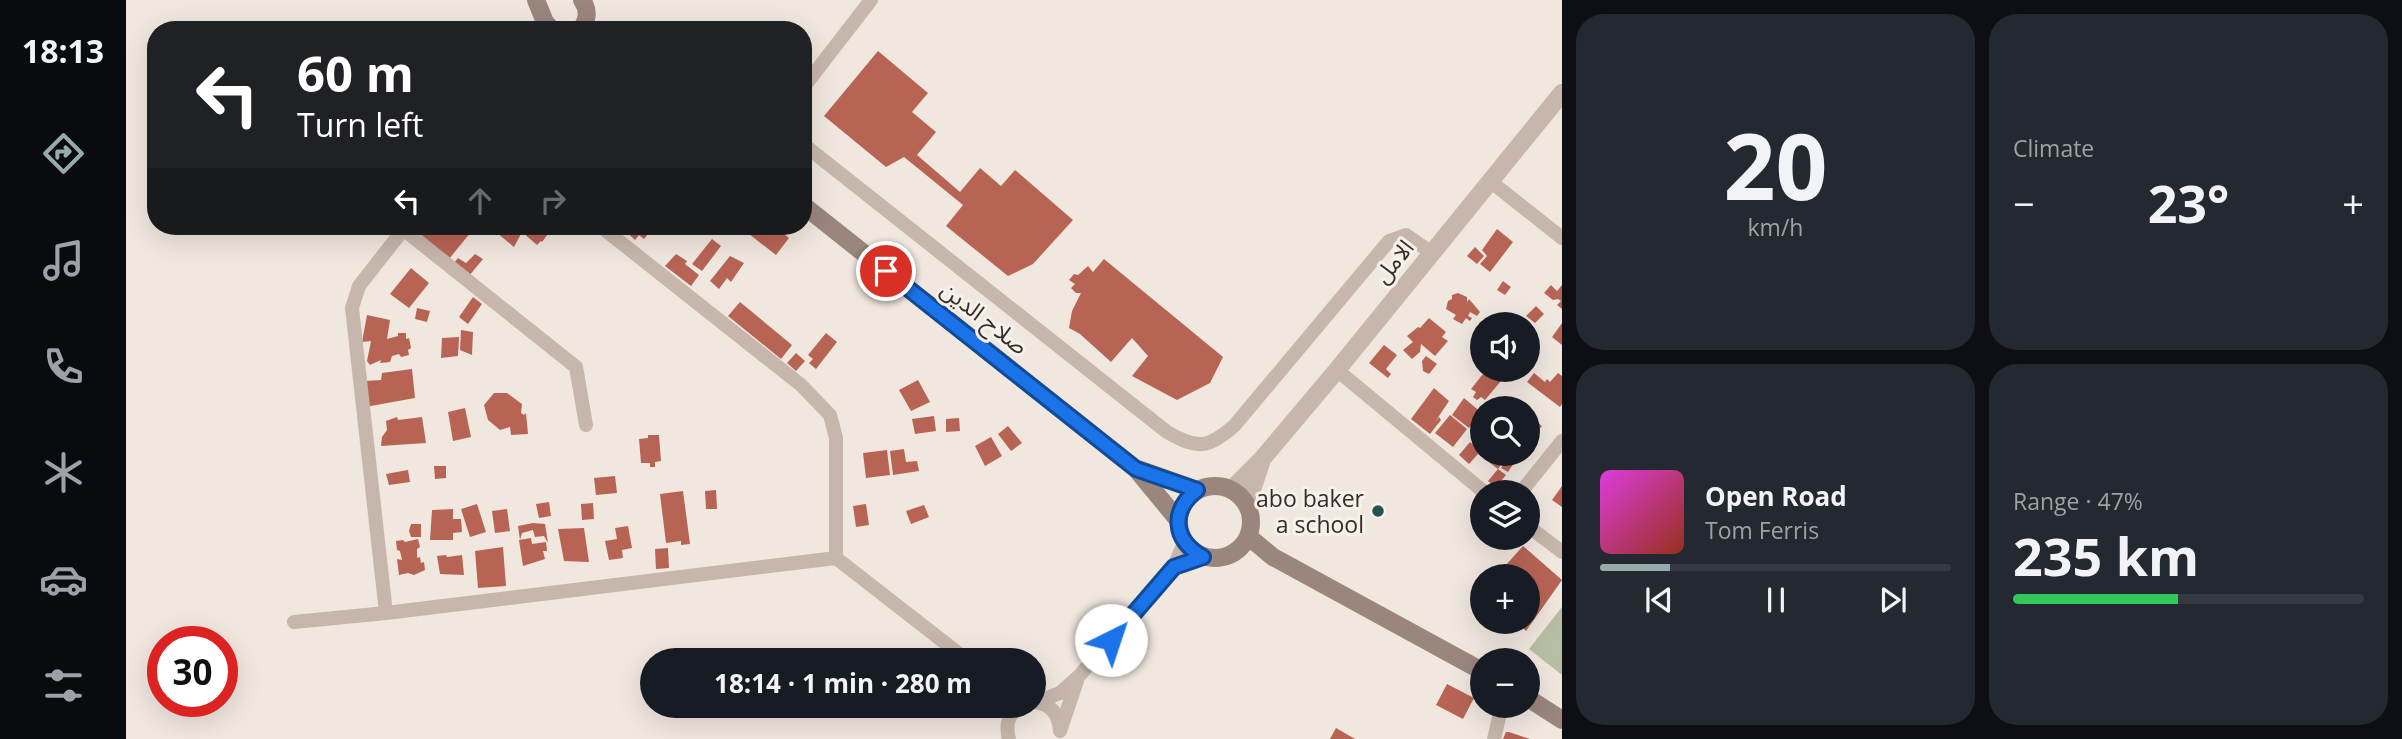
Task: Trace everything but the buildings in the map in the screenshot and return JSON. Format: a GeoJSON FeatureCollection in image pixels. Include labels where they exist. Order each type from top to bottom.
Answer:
{"type":"FeatureCollection","features":[{"type":"Feature","properties":{"kind":"main road"},"geometry":{"type":"LineString","coordinates":[[582,0],[586,9],[585,21]]}},
{"type":"Feature","properties":{"kind":"main road","name":"صلاح الدين"},"geometry":{"type":"LineString","coordinates":[[812,212],[1136,469],[1178,520]]}},
{"type":"Feature","properties":{"kind":"main road","name":"صلاح الدين"},"geometry":{"type":"LineString","coordinates":[[1136,469],[1197,490]]}},
{"type":"Feature","properties":{"kind":"main road"},"geometry":{"type":"LineString","coordinates":[[1235,553],[1249,537],[1251,526],[1247,505],[1231,490],[1220,486],[1197,490],[1181,508],[1178,520],[1179,532],[1192,551],[1214,559],[1235,553],[1273,556]]}},
{"type":"Feature","properties":{"kind":"main road"},"geometry":{"type":"LineString","coordinates":[[1249,537],[1273,556],[1470,664]]}},
{"type":"Feature","properties":{"kind":"main road"},"geometry":{"type":"LineString","coordinates":[[1540,706],[1562,720]]}},
{"type":"Feature","properties":{"kind":"street"},"geometry":{"type":"LineString","coordinates":[[812,76],[871,0]]}},
{"type":"Feature","properties":{"kind":"street","name":"الامل"},"geometry":{"type":"LineString","coordinates":[[1231,490],[1262,459],[1337,370],[1562,93]]}},
{"type":"Feature","properties":{"kind":"street"},"geometry":{"type":"LineString","coordinates":[[812,151],[1167,432],[1187,444],[1214,443],[1234,426],[1389,241],[1406,236],[1432,253]]}},
{"type":"Feature","properties":{"kind":"street"},"geometry":{"type":"LineString","coordinates":[[1490,181],[1562,238]]}},
{"type":"Feature","properties":{"kind":"street"},"geometry":{"type":"LineString","coordinates":[[386,613],[352,308],[359,286],[399,235]]}},
{"type":"Feature","properties":{"kind":"street"},"geometry":{"type":"LineString","coordinates":[[414,235],[576,367],[586,425]]}},
{"type":"Feature","properties":{"kind":"street"},"geometry":{"type":"LineString","coordinates":[[611,235],[801,385],[830,415],[836,438],[836,558]]}},
{"type":"Feature","properties":{"kind":"street"},"geometry":{"type":"LineString","coordinates":[[1337,370],[1470,480]]}},
{"type":"Feature","properties":{"kind":"street"},"geometry":{"type":"LineString","coordinates":[[1531,480],[1562,441]]}},
{"type":"Feature","properties":{"kind":"street","name":"الامل"},"geometry":{"type":"LineString","coordinates":[[1247,505],[1262,459]]}},
{"type":"Feature","properties":{"kind":"street"},"geometry":{"type":"LineString","coordinates":[[1540,535],[1562,552]]}},
{"type":"Feature","properties":{"kind":"street"},"geometry":{"type":"LineString","coordinates":[[1046,698],[1060,693],[1079,677],[1174,567],[1184,542]]}},
{"type":"Feature","properties":{"kind":"street"},"geometry":{"type":"LineString","coordinates":[[1174,567],[1203,557]]}},
{"type":"Feature","properties":{"kind":"street"},"geometry":{"type":"LineString","coordinates":[[294,622],[836,558],[952,648]]}},
{"type":"Feature","properties":{"kind":"street"},"geometry":{"type":"LineString","coordinates":[[1059,735],[1079,677]]}},
{"type":"Feature","properties":{"kind":"street"},"geometry":{"type":"LineString","coordinates":[[1046,706],[1051,708],[1060,723],[1059,735]]}},
{"type":"Feature","properties":{"kind":"street"},"geometry":{"type":"LineString","coordinates":[[1008,718],[1009,739]]}},
{"type":"Feature","properties":{"kind":"street"},"geometry":{"type":"LineString","coordinates":[[1494,739],[1499,718]]}},
{"type":"Feature","properties":{"kind":"green space"},"geometry":{"type":"Polygon","coordinates":[[[1562,607],[1562,675],[1540,658],[1540,648],[1530,648],[1562,607]]]}},
{"type":"Feature","properties":{"kind":"place","name":"abo baker a school"},"geometry":{"type":"Point","coordinates":[1378,511]}},
{"type":"Feature","properties":{"kind":"route"},"geometry":{"type":"LineString","coordinates":[[886,271],[1136,469],[1197,490],[1181,508],[1179,532],[1192,551],[1203,557],[1174,567],[1111,640]]}}]}
